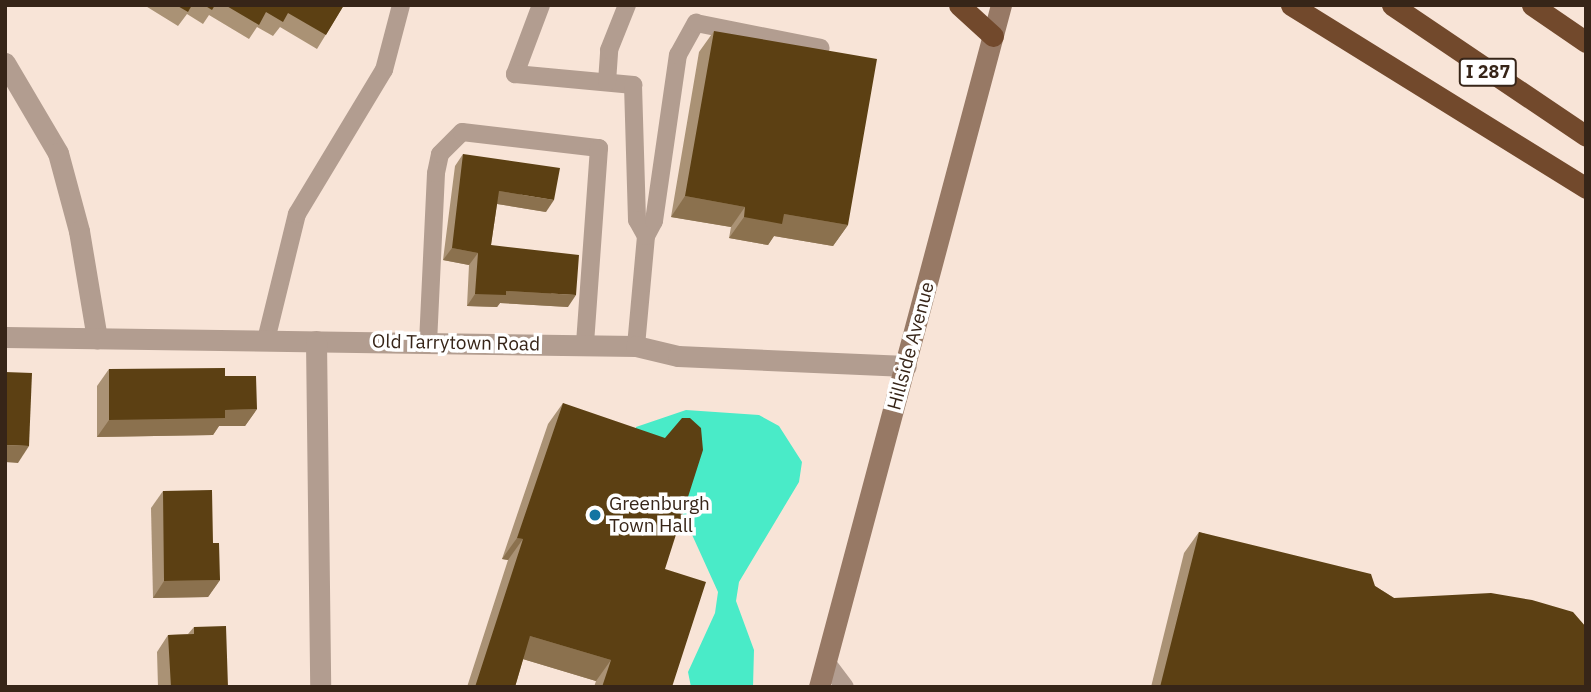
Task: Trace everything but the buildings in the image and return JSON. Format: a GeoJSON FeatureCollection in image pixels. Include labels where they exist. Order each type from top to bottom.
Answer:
{"type":"FeatureCollection","features":[{"type":"Feature","properties":{"kind":"highway"},"geometry":{"type":"LineString","coordinates":[[959,5],[993,36]]}},
{"type":"Feature","properties":{"kind":"highway"},"geometry":{"type":"LineString","coordinates":[[1291,5],[1586,188]]}},
{"type":"Feature","properties":{"kind":"highway","name":"I 287"},"geometry":{"type":"LineString","coordinates":[[1392,5],[1586,136]]}},
{"type":"Feature","properties":{"kind":"highway"},"geometry":{"type":"LineString","coordinates":[[1532,5],[1586,41]]}},
{"type":"Feature","properties":{"kind":"main road","name":"Hillside Avenue"},"geometry":{"type":"LineString","coordinates":[[819,687],[1001,5]]}},
{"type":"Feature","properties":{"kind":"street"},"geometry":{"type":"LineString","coordinates":[[5,63],[58,153],[79,231],[97,338]]}},
{"type":"Feature","properties":{"kind":"street","name":"Old Tarrytown Road"},"geometry":{"type":"LineString","coordinates":[[5,337],[636,346],[678,356],[906,366]]}},
{"type":"Feature","properties":{"kind":"street"},"geometry":{"type":"LineString","coordinates":[[316,341],[320,687]]}},
{"type":"Feature","properties":{"kind":"lane"},"geometry":{"type":"LineString","coordinates":[[265,340],[297,214],[384,70],[401,5]]}},
{"type":"Feature","properties":{"kind":"lane"},"geometry":{"type":"LineString","coordinates":[[541,5],[515,74],[633,85],[637,220],[646,236]]}},
{"type":"Feature","properties":{"kind":"lane"},"geometry":{"type":"LineString","coordinates":[[607,82],[609,50],[626,5]]}},
{"type":"Feature","properties":{"kind":"lane"},"geometry":{"type":"LineString","coordinates":[[636,346],[646,236],[654,221],[678,55],[696,23],[821,48]]}},
{"type":"Feature","properties":{"kind":"lane"},"geometry":{"type":"LineString","coordinates":[[428,343],[436,173],[440,154],[461,132],[599,148],[584,345]]}},
{"type":"Feature","properties":{"kind":"lane"},"geometry":{"type":"LineString","coordinates":[[826,662],[845,687]]}},
{"type":"Feature","properties":{"kind":"shaded area"},"geometry":{"type":"Polygon","coordinates":[[[686,410],[759,415],[779,426],[802,462],[799,482],[739,582],[736,601],[754,650],[753,687],[691,687],[688,672],[715,613],[718,592],[679,506],[675,436],[637,447],[636,427],[686,410]]]}},
{"type":"Feature","properties":{"kind":"place","name":"Greenburgh Town Hall"},"geometry":{"type":"Point","coordinates":[595,515]}}]}
